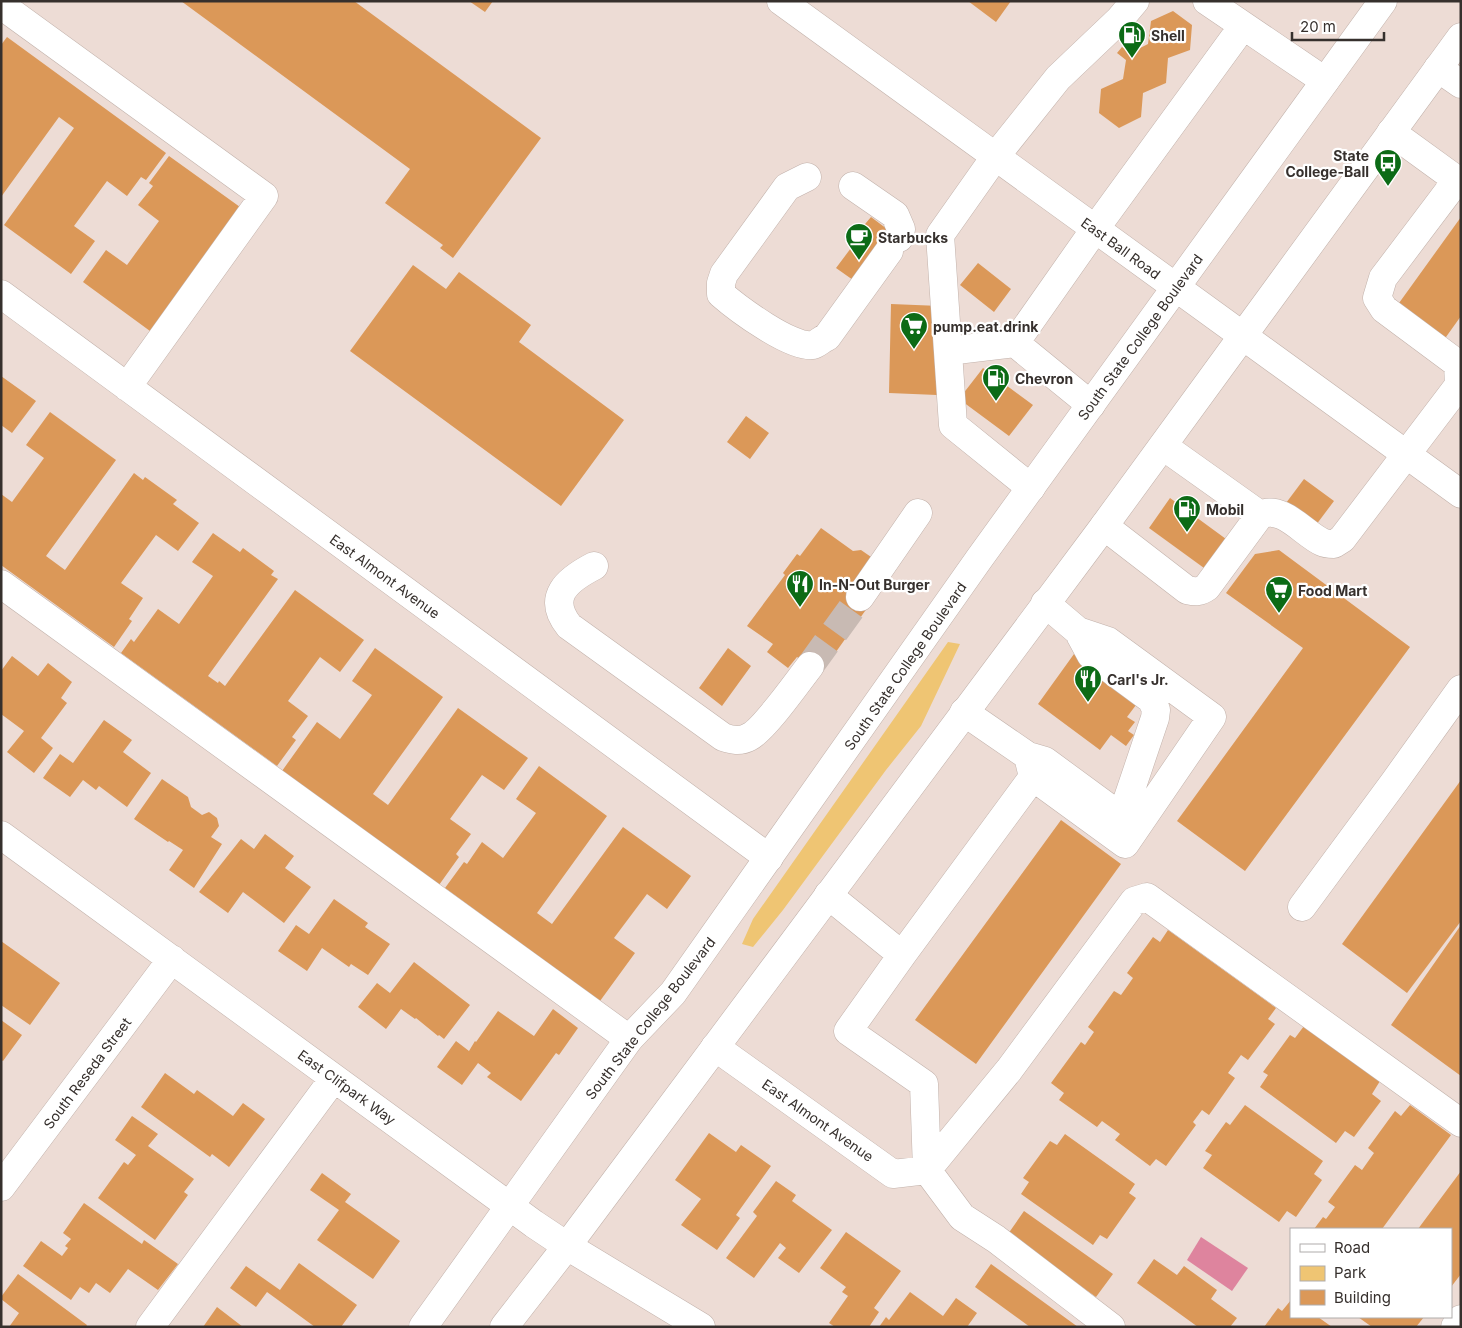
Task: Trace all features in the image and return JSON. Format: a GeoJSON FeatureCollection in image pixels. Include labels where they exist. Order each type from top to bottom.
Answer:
{"type":"FeatureCollection","features":[{"type":"Feature","properties":{"kind":"main road","name":"East Ball Road"},"geometry":{"type":"LineString","coordinates":[[781,1],[1461,494]]}},
{"type":"Feature","properties":{"kind":"main road"},"geometry":{"type":"LineString","coordinates":[[1031,488],[953,425],[940,235],[995,157],[1058,78],[1119,20],[1135,1]]}},
{"type":"Feature","properties":{"kind":"main road"},"geometry":{"type":"LineString","coordinates":[[1207,1],[1325,81]]}},
{"type":"Feature","properties":{"kind":"main road","name":"South State College Boulevard"},"geometry":{"type":"LineString","coordinates":[[423,1327],[629,1039],[673,993],[1031,488],[1383,1]]}},
{"type":"Feature","properties":{"kind":"main road"},"geometry":{"type":"LineString","coordinates":[[1,5],[264,196],[127,386]]}},
{"type":"Feature","properties":{"kind":"main road"},"geometry":{"type":"LineString","coordinates":[[1014,343],[1243,26]]}},
{"type":"Feature","properties":{"kind":"main road"},"geometry":{"type":"LineString","coordinates":[[504,1327],[567,1246],[1104,526],[1461,37]]}},
{"type":"Feature","properties":{"kind":"main road"},"geometry":{"type":"LineString","coordinates":[[1438,68],[1461,84]]}},
{"type":"Feature","properties":{"kind":"main road"},"geometry":{"type":"LineString","coordinates":[[1104,526],[1187,590],[1195,592],[1201,592],[1207,587],[1260,515],[1265,513],[1283,516],[1323,543],[1334,544],[1342,539],[1459,385],[1458,364],[1384,309],[1378,298],[1383,278],[1457,180],[1392,132]]}},
{"type":"Feature","properties":{"kind":"main road"},"geometry":{"type":"LineString","coordinates":[[807,177],[787,187],[724,274],[721,283],[721,294],[732,303],[755,320],[801,344],[814,344],[826,337],[894,245],[901,228],[895,215],[853,186]]}},
{"type":"Feature","properties":{"kind":"main road","name":"East Almont Avenue"},"geometry":{"type":"LineString","coordinates":[[1,294],[769,858]]}},
{"type":"Feature","properties":{"kind":"main road"},"geometry":{"type":"LineString","coordinates":[[948,352],[1014,343],[1091,405]]}},
{"type":"Feature","properties":{"kind":"main road"},"geometry":{"type":"LineString","coordinates":[[1162,446],[1260,515]]}},
{"type":"Feature","properties":{"kind":"main road"},"geometry":{"type":"LineString","coordinates":[[860,596],[918,513]]}},
{"type":"Feature","properties":{"kind":"main road"},"geometry":{"type":"LineString","coordinates":[[594,566],[574,576],[562,592],[558,603],[560,616],[569,626],[723,737],[736,741],[750,737],[762,727],[810,666]]}},
{"type":"Feature","properties":{"kind":"main road"},"geometry":{"type":"LineString","coordinates":[[1,584],[629,1039]]}},
{"type":"Feature","properties":{"kind":"main road"},"geometry":{"type":"LineString","coordinates":[[964,712],[1125,844],[1212,717],[1108,641],[1078,631],[1045,604]]}},
{"type":"Feature","properties":{"kind":"main road"},"geometry":{"type":"LineString","coordinates":[[1078,631],[1091,655],[1152,700],[1156,710],[1126,804],[1119,810],[1109,808],[1045,762],[1031,767],[848,1031],[924,1084],[927,1170],[962,1216],[996,1239],[1111,1327]]}},
{"type":"Feature","properties":{"kind":"main road"},"geometry":{"type":"LineString","coordinates":[[1302,907],[1461,689]]}},
{"type":"Feature","properties":{"kind":"main road","name":"East Clifpark Way"},"geometry":{"type":"LineString","coordinates":[[1,835],[510,1206],[567,1246],[700,1327]]}},
{"type":"Feature","properties":{"kind":"main road"},"geometry":{"type":"LineString","coordinates":[[828,895],[902,955]]}},
{"type":"Feature","properties":{"kind":"main road"},"geometry":{"type":"LineString","coordinates":[[927,1170],[1009,1070],[1134,901],[1147,897],[1461,1123]]}},
{"type":"Feature","properties":{"kind":"main road","name":"South Reseda Street"},"geometry":{"type":"LineString","coordinates":[[1,1187],[172,959]]}},
{"type":"Feature","properties":{"kind":"main road","name":"East Almont Avenue"},"geometry":{"type":"LineString","coordinates":[[715,1047],[893,1174],[927,1170]]}},
{"type":"Feature","properties":{"kind":"main road"},"geometry":{"type":"LineString","coordinates":[[150,1327],[334,1078]]}},
{"type":"Feature","properties":{"kind":"main road"},"geometry":{"type":"LineString","coordinates":[[1455,1327],[1461,1320]]}},
{"type":"Feature","properties":{"kind":"green space"},"geometry":{"type":"Polygon","coordinates":[[[948,642],[960,644],[921,726],[753,947],[742,944],[753,919],[948,642]]]}},
{"type":"Feature","properties":{"kind":"shaded area"},"geometry":{"type":"Polygon","coordinates":[[[1201,1237],[1248,1268],[1232,1291],[1187,1260],[1201,1237]]]}},
{"type":"Feature","properties":{"kind":"building"},"geometry":{"type":"Polygon","coordinates":[[[181,1],[354,1],[541,138],[453,258],[440,248],[443,245],[385,203],[410,169],[181,1]]]}},
{"type":"Feature","properties":{"kind":"building"},"geometry":{"type":"Polygon","coordinates":[[[469,1],[493,1],[485,12],[469,1]]]}},
{"type":"Feature","properties":{"kind":"building"},"geometry":{"type":"Polygon","coordinates":[[[968,1],[1011,1],[996,22],[968,1]]]}},
{"type":"Feature","properties":{"kind":"building"},"geometry":{"type":"Polygon","coordinates":[[[1173,11],[1192,25],[1190,50],[1168,58],[1166,83],[1143,93],[1141,117],[1119,128],[1099,113],[1101,89],[1123,79],[1126,60],[1117,53],[1122,47],[1130,53],[1148,44],[1151,21],[1173,11]]]}},
{"type":"Feature","properties":{"kind":"building"},"geometry":{"type":"Polygon","coordinates":[[[7,37],[166,153],[146,180],[141,177],[127,196],[107,181],[74,226],[95,241],[71,274],[4,225],[74,128],[59,117],[1,197],[1,45],[7,37]]]}},
{"type":"Feature","properties":{"kind":"building"},"geometry":{"type":"Polygon","coordinates":[[[169,156],[240,207],[150,331],[83,282],[106,250],[127,265],[159,221],[138,205],[153,186],[149,183],[169,156]]]}},
{"type":"Feature","properties":{"kind":"building","name":"Starbucks"},"geometry":{"type":"Polygon","coordinates":[[[871,217],[899,238],[853,280],[836,268],[863,232],[860,230],[871,217]]]}},
{"type":"Feature","properties":{"kind":"building"},"geometry":{"type":"Polygon","coordinates":[[[1461,217],[1461,316],[1441,344],[1394,310],[1461,217]]]}},
{"type":"Feature","properties":{"kind":"building"},"geometry":{"type":"Polygon","coordinates":[[[978,263],[1011,289],[994,312],[960,285],[978,263]]]}},
{"type":"Feature","properties":{"kind":"building"},"geometry":{"type":"Polygon","coordinates":[[[413,265],[446,289],[459,272],[531,325],[519,342],[624,420],[561,506],[350,351],[413,265]]]}},
{"type":"Feature","properties":{"kind":"building","name":"pump.eat.drink"},"geometry":{"type":"Polygon","coordinates":[[[891,304],[940,306],[937,395],[889,393],[891,304]]]}},
{"type":"Feature","properties":{"kind":"building","name":"Chevron"},"geometry":{"type":"Polygon","coordinates":[[[983,368],[1033,405],[1009,436],[959,399],[983,368]]]}},
{"type":"Feature","properties":{"kind":"building"},"geometry":{"type":"Polygon","coordinates":[[[1,376],[36,401],[12,433],[1,425],[1,376]]]}},
{"type":"Feature","properties":{"kind":"building"},"geometry":{"type":"Polygon","coordinates":[[[50,412],[116,460],[46,556],[65,570],[134,473],[143,480],[145,477],[177,500],[173,504],[199,523],[178,551],[156,535],[121,583],[143,598],[129,619],[132,621],[114,647],[1,565],[1,494],[12,502],[44,458],[26,445],[50,412]]]}},
{"type":"Feature","properties":{"kind":"building"},"geometry":{"type":"Polygon","coordinates":[[[746,416],[769,433],[750,459],[727,442],[746,416]]]}},
{"type":"Feature","properties":{"kind":"building","name":"Mobil"},"geometry":{"type":"Polygon","coordinates":[[[1304,479],[1334,501],[1313,529],[1283,507],[1304,479]]]}},
{"type":"Feature","properties":{"kind":"building","name":"Mobil"},"geometry":{"type":"Polygon","coordinates":[[[1170,498],[1226,539],[1204,568],[1149,528],[1170,498]]]}},
{"type":"Feature","properties":{"kind":"building","name":"In-N-Out Burger"},"geometry":{"type":"Polygon","coordinates":[[[821,528],[853,551],[861,550],[874,559],[870,604],[821,673],[797,657],[788,668],[767,652],[773,644],[747,626],[785,575],[783,573],[797,554],[800,556],[821,528]]]}},
{"type":"Feature","properties":{"kind":"building"},"geometry":{"type":"Polygon","coordinates":[[[213,533],[240,552],[243,548],[274,571],[271,575],[278,579],[208,676],[225,686],[295,590],[364,640],[340,672],[320,657],[288,701],[308,716],[292,737],[296,740],[277,766],[121,653],[131,639],[134,642],[158,609],[179,624],[213,576],[192,562],[213,533]]]}},
{"type":"Feature","properties":{"kind":"building"},"geometry":{"type":"Polygon","coordinates":[[[1279,550],[1410,647],[1245,871],[1177,821],[1303,648],[1226,593],[1255,554],[1279,550]]]}},
{"type":"Feature","properties":{"kind":"building"},"geometry":{"type":"Polygon","coordinates":[[[375,648],[443,697],[373,794],[388,805],[458,708],[528,758],[504,790],[482,775],[450,819],[471,834],[456,854],[459,857],[439,885],[282,771],[317,722],[340,739],[372,695],[352,681],[375,648]]]}},
{"type":"Feature","properties":{"kind":"building"},"geometry":{"type":"Polygon","coordinates":[[[728,648],[751,666],[722,706],[699,688],[728,648]]]}},
{"type":"Feature","properties":{"kind":"building","name":"Carl's Jr."},"geometry":{"type":"Polygon","coordinates":[[[1074,654],[1139,701],[1127,717],[1135,722],[1128,731],[1134,735],[1126,746],[1111,735],[1100,750],[1038,704],[1074,654]]]}},
{"type":"Feature","properties":{"kind":"building"},"geometry":{"type":"Polygon","coordinates":[[[12,656],[38,676],[48,663],[72,682],[61,698],[67,703],[41,738],[53,748],[34,773],[7,752],[24,731],[1,714],[1,671],[12,656]]]}},
{"type":"Feature","properties":{"kind":"building"},"geometry":{"type":"Polygon","coordinates":[[[104,720],[132,740],[123,752],[151,773],[127,807],[99,786],[96,790],[83,780],[70,797],[43,778],[60,754],[73,763],[104,720]]]}},
{"type":"Feature","properties":{"kind":"building"},"geometry":{"type":"Polygon","coordinates":[[[539,766],[607,816],[537,913],[552,924],[623,827],[691,876],[667,909],[647,894],[614,938],[635,953],[600,1001],[445,888],[464,862],[467,864],[482,842],[503,858],[536,813],[516,799],[539,766]]]}},
{"type":"Feature","properties":{"kind":"building"},"geometry":{"type":"Polygon","coordinates":[[[162,779],[188,797],[191,807],[202,815],[209,812],[217,818],[219,826],[211,837],[222,844],[194,888],[169,870],[183,850],[134,819],[162,779]]]}},
{"type":"Feature","properties":{"kind":"building"},"geometry":{"type":"Polygon","coordinates":[[[1461,780],[1461,921],[1407,993],[1342,944],[1461,780]]]}},
{"type":"Feature","properties":{"kind":"building"},"geometry":{"type":"Polygon","coordinates":[[[1061,820],[1121,864],[976,1064],[915,1020],[1061,820]]]}},
{"type":"Feature","properties":{"kind":"building"},"geometry":{"type":"Polygon","coordinates":[[[265,834],[294,856],[285,868],[311,887],[284,923],[243,892],[228,913],[199,892],[241,839],[254,849],[265,834]]]}},
{"type":"Feature","properties":{"kind":"building"},"geometry":{"type":"Polygon","coordinates":[[[334,899],[368,923],[365,927],[390,944],[368,975],[351,964],[349,967],[322,948],[307,971],[278,951],[296,925],[309,934],[334,899]]]}},
{"type":"Feature","properties":{"kind":"building"},"geometry":{"type":"Polygon","coordinates":[[[1461,925],[1461,1076],[1391,1025],[1461,925]]]}},
{"type":"Feature","properties":{"kind":"building"},"geometry":{"type":"Polygon","coordinates":[[[1168,930],[1276,1008],[1268,1019],[1275,1024],[1248,1060],[1241,1055],[1228,1073],[1235,1078],[1209,1115],[1202,1110],[1193,1122],[1196,1125],[1166,1166],[1156,1159],[1150,1166],[1115,1140],[1120,1134],[1102,1121],[1097,1127],[1059,1100],[1064,1093],[1051,1083],[1081,1042],[1085,1045],[1094,1032],[1088,1027],[1114,991],[1121,995],[1133,978],[1127,973],[1153,937],[1160,942],[1168,930]]]}},
{"type":"Feature","properties":{"kind":"building"},"geometry":{"type":"Polygon","coordinates":[[[1,941],[60,983],[30,1025],[1,1005],[1,941]]]}},
{"type":"Feature","properties":{"kind":"building"},"geometry":{"type":"Polygon","coordinates":[[[414,962],[470,1005],[444,1039],[401,1009],[386,1029],[358,1007],[377,983],[390,993],[414,962]]]}},
{"type":"Feature","properties":{"kind":"building"},"geometry":{"type":"Polygon","coordinates":[[[553,1009],[578,1028],[559,1055],[556,1053],[521,1101],[487,1077],[491,1073],[478,1063],[462,1085],[437,1067],[456,1041],[469,1051],[498,1011],[534,1036],[553,1009]]]}},
{"type":"Feature","properties":{"kind":"building"},"geometry":{"type":"Polygon","coordinates":[[[1,1020],[22,1035],[3,1061],[1,1060],[1,1020]]]}},
{"type":"Feature","properties":{"kind":"building"},"geometry":{"type":"Polygon","coordinates":[[[1304,1026],[1380,1081],[1372,1094],[1381,1101],[1354,1137],[1345,1131],[1336,1143],[1260,1087],[1268,1075],[1263,1072],[1290,1035],[1295,1038],[1304,1026]]]}},
{"type":"Feature","properties":{"kind":"building"},"geometry":{"type":"Polygon","coordinates":[[[165,1073],[194,1094],[197,1090],[233,1116],[243,1103],[265,1119],[229,1167],[212,1154],[210,1157],[141,1107],[165,1073]]]}},
{"type":"Feature","properties":{"kind":"building"},"geometry":{"type":"Polygon","coordinates":[[[1245,1105],[1323,1161],[1314,1174],[1322,1180],[1296,1217],[1287,1211],[1279,1222],[1203,1168],[1212,1155],[1205,1151],[1226,1122],[1230,1125],[1245,1105]]]}},
{"type":"Feature","properties":{"kind":"building"},"geometry":{"type":"Polygon","coordinates":[[[1410,1105],[1451,1135],[1383,1228],[1315,1228],[1323,1217],[1326,1219],[1335,1207],[1328,1202],[1355,1165],[1362,1170],[1374,1153],[1368,1148],[1395,1111],[1401,1116],[1410,1105]]]}},
{"type":"Feature","properties":{"kind":"building"},"geometry":{"type":"Polygon","coordinates":[[[132,1116],[158,1134],[148,1146],[194,1179],[184,1192],[188,1195],[155,1240],[98,1198],[124,1162],[128,1165],[136,1155],[115,1140],[132,1116]]]}},
{"type":"Feature","properties":{"kind":"building"},"geometry":{"type":"Polygon","coordinates":[[[709,1133],[736,1152],[741,1145],[771,1166],[736,1215],[740,1218],[717,1250],[681,1225],[701,1199],[675,1180],[709,1133]]]}},
{"type":"Feature","properties":{"kind":"building"},"geometry":{"type":"Polygon","coordinates":[[[1065,1134],[1135,1184],[1129,1193],[1136,1198],[1107,1239],[1100,1235],[1093,1245],[1021,1194],[1029,1182],[1023,1178],[1050,1141],[1057,1145],[1065,1134]]]}},
{"type":"Feature","properties":{"kind":"building"},"geometry":{"type":"Polygon","coordinates":[[[1461,1171],[1461,1274],[1452,1286],[1452,1228],[1419,1228],[1461,1171]]]}},
{"type":"Feature","properties":{"kind":"building"},"geometry":{"type":"Polygon","coordinates":[[[322,1173],[351,1194],[345,1202],[400,1241],[373,1279],[317,1240],[339,1210],[310,1190],[322,1173]]]}},
{"type":"Feature","properties":{"kind":"building"},"geometry":{"type":"Polygon","coordinates":[[[776,1181],[796,1195],[792,1201],[832,1230],[799,1273],[778,1258],[786,1248],[780,1243],[754,1278],[726,1258],[757,1216],[753,1212],[776,1181]]]}},
{"type":"Feature","properties":{"kind":"building"},"geometry":{"type":"Polygon","coordinates":[[[84,1203],[142,1244],[144,1240],[178,1264],[158,1290],[128,1269],[110,1293],[96,1283],[89,1293],[80,1287],[71,1300],[23,1266],[41,1241],[62,1256],[68,1248],[65,1246],[71,1239],[63,1233],[84,1203]]]}},
{"type":"Feature","properties":{"kind":"building"},"geometry":{"type":"Polygon","coordinates":[[[1024,1211],[1113,1274],[1096,1297],[1008,1234],[1024,1211]]]}},
{"type":"Feature","properties":{"kind":"building"},"geometry":{"type":"Polygon","coordinates":[[[846,1232],[901,1271],[874,1308],[879,1312],[869,1327],[835,1327],[829,1323],[848,1296],[842,1292],[846,1287],[820,1268],[846,1232]]]}},
{"type":"Feature","properties":{"kind":"building"},"geometry":{"type":"Polygon","coordinates":[[[1154,1259],[1177,1275],[1184,1266],[1217,1290],[1211,1299],[1237,1318],[1230,1327],[1198,1327],[1137,1283],[1154,1259]]]}},
{"type":"Feature","properties":{"kind":"building"},"geometry":{"type":"Polygon","coordinates":[[[299,1263],[357,1305],[341,1327],[315,1327],[267,1292],[256,1307],[230,1288],[246,1266],[280,1290],[299,1263]]]}},
{"type":"Feature","properties":{"kind":"building"},"geometry":{"type":"Polygon","coordinates":[[[991,1264],[1078,1327],[1030,1327],[975,1287],[991,1264]]]}},
{"type":"Feature","properties":{"kind":"building"},"geometry":{"type":"Polygon","coordinates":[[[18,1274],[87,1325],[86,1327],[9,1327],[19,1313],[1,1297],[18,1274]]]}},
{"type":"Feature","properties":{"kind":"building"},"geometry":{"type":"Polygon","coordinates":[[[910,1292],[943,1316],[956,1298],[977,1313],[967,1327],[879,1327],[886,1317],[889,1320],[910,1292]]]}},
{"type":"Feature","properties":{"kind":"building"},"geometry":{"type":"Polygon","coordinates":[[[1290,1301],[1290,1318],[1319,1318],[1332,1327],[1264,1327],[1278,1308],[1282,1311],[1290,1301]]]}},
{"type":"Feature","properties":{"kind":"building"},"geometry":{"type":"Polygon","coordinates":[[[217,1307],[243,1327],[203,1327],[217,1307]]]}},
{"type":"Feature","properties":{"kind":"building"},"geometry":{"type":"Polygon","coordinates":[[[1359,1318],[1423,1318],[1416,1327],[1372,1327],[1359,1318]]]}},
{"type":"Feature","properties":{"kind":"tunnel"},"geometry":{"type":"LineString","coordinates":[[810,666],[860,597]]}},
{"type":"Feature","properties":{"kind":"place","name":"Shell"},"geometry":{"type":"Point","coordinates":[1132,59]}},
{"type":"Feature","properties":{"kind":"place","name":"State College-Ball"},"geometry":{"type":"Point","coordinates":[1388,187]}},
{"type":"Feature","properties":{"kind":"place","name":"Starbucks"},"geometry":{"type":"Point","coordinates":[859,261]}},
{"type":"Feature","properties":{"kind":"place","name":"pump.eat.drink"},"geometry":{"type":"Point","coordinates":[914,350]}},
{"type":"Feature","properties":{"kind":"place","name":"Chevron"},"geometry":{"type":"Point","coordinates":[996,402]}},
{"type":"Feature","properties":{"kind":"place","name":"Mobil"},"geometry":{"type":"Point","coordinates":[1187,533]}},
{"type":"Feature","properties":{"kind":"place","name":"In-N-Out Burger"},"geometry":{"type":"Point","coordinates":[800,608]}},
{"type":"Feature","properties":{"kind":"place","name":"Food Mart"},"geometry":{"type":"Point","coordinates":[1279,614]}},
{"type":"Feature","properties":{"kind":"place","name":"Carl's Jr."},"geometry":{"type":"Point","coordinates":[1088,703]}}]}
